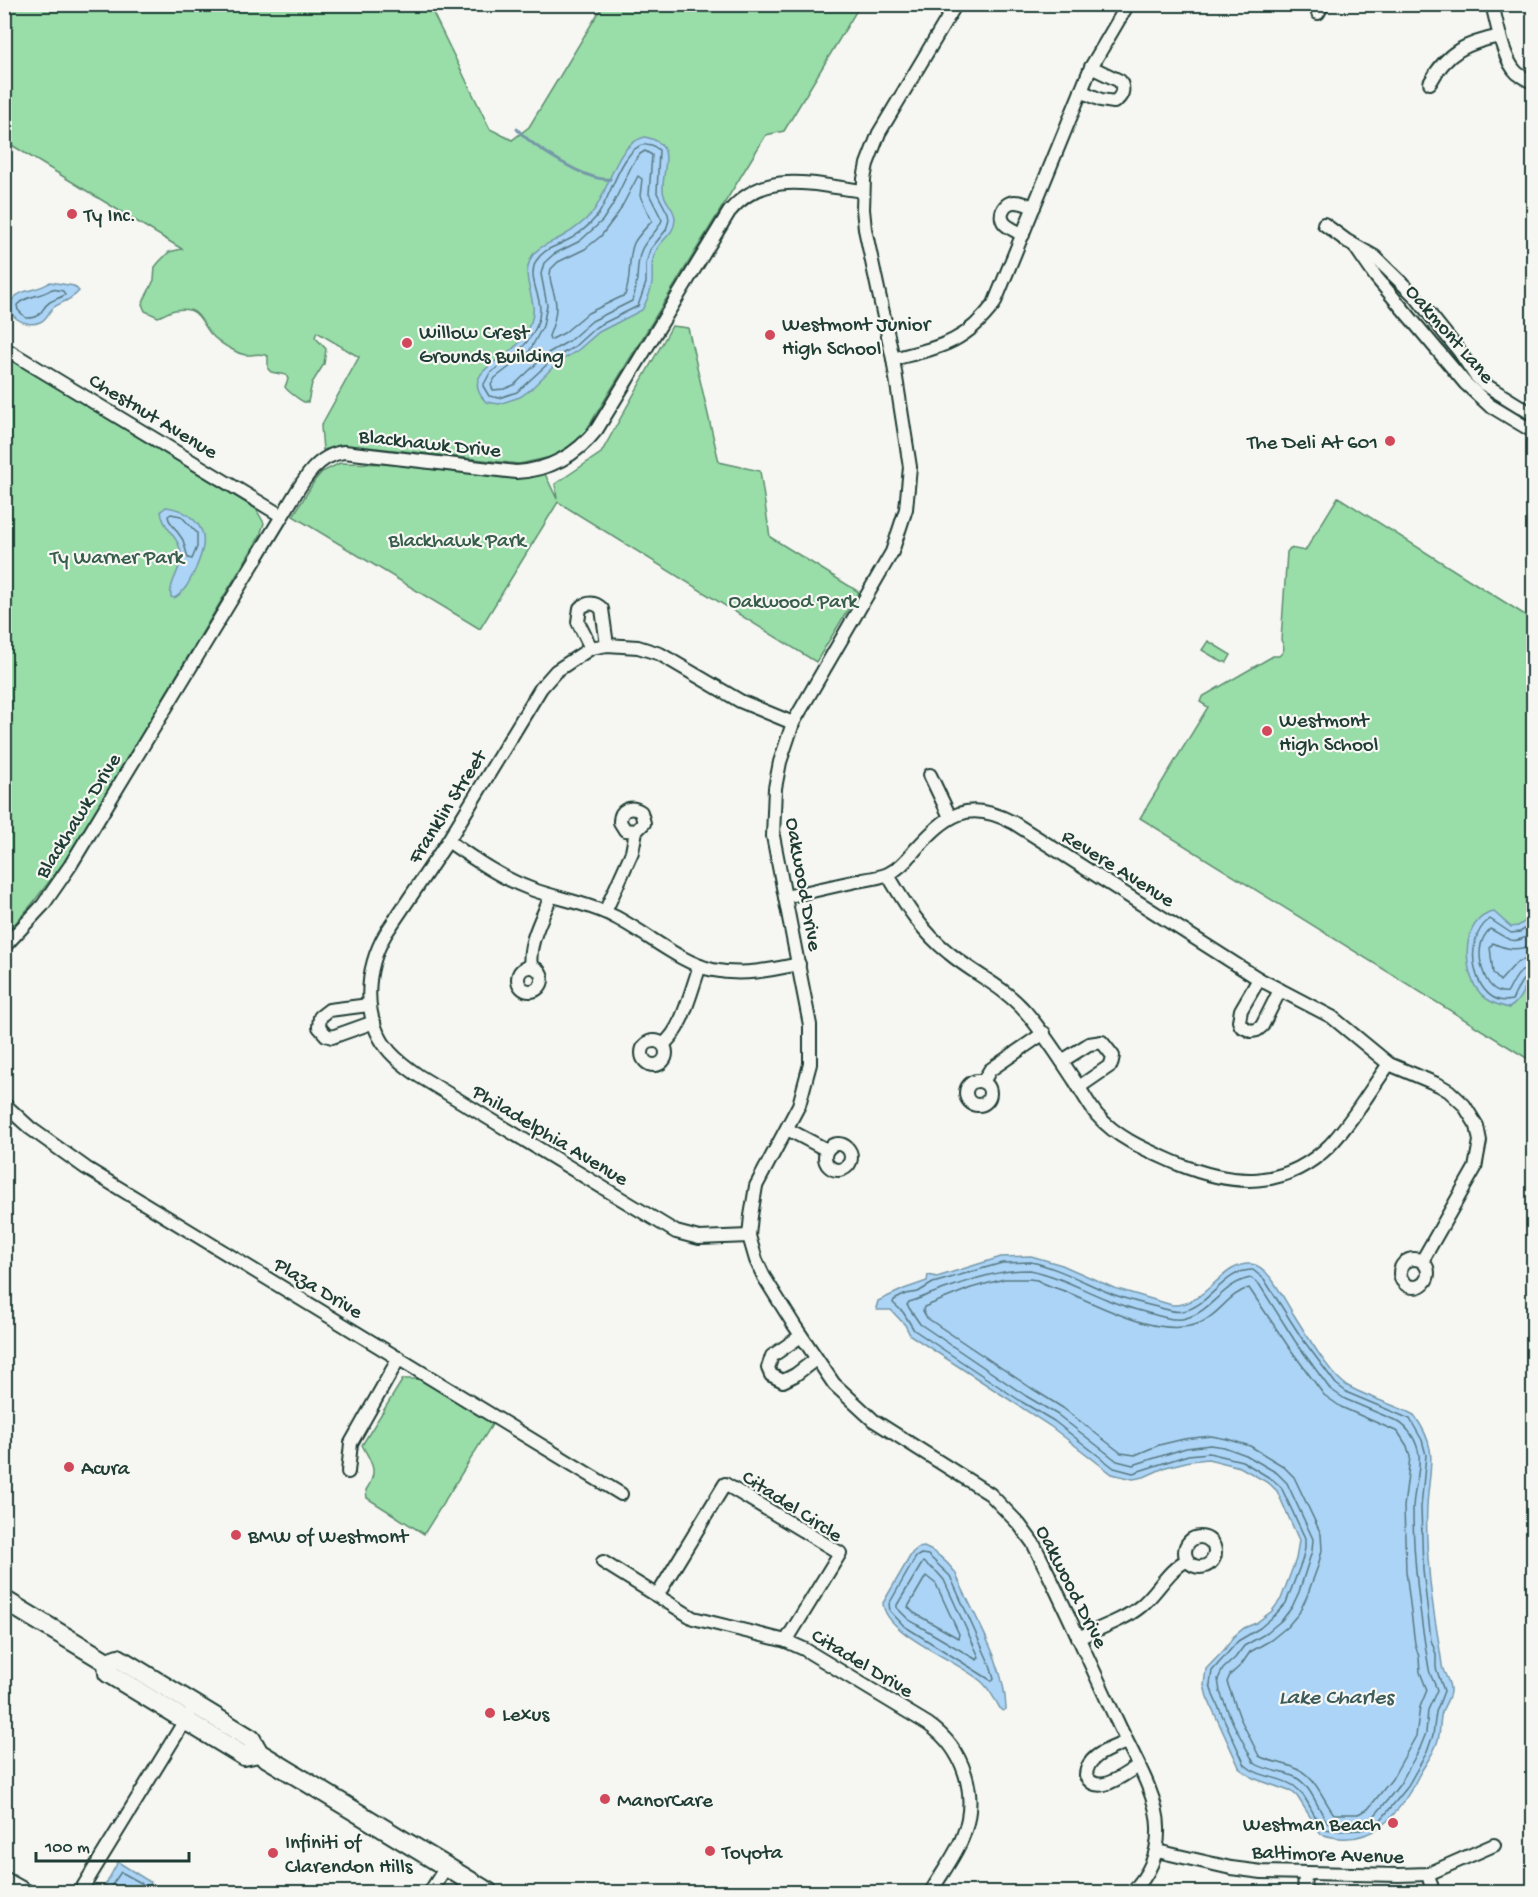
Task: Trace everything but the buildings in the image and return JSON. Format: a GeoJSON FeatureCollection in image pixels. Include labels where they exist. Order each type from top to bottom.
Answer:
{"type":"FeatureCollection","features":[{"type":"Feature","properties":{"kind":"main road"},"geometry":{"type":"LineString","coordinates":[[4,1600],[107,1662],[118,1658],[190,1712],[251,1739],[259,1753],[488,1893]]}},
{"type":"Feature","properties":{"kind":"street","name":"Oakwood Drive"},"geometry":{"type":"LineString","coordinates":[[956,4],[879,133],[867,164],[863,209],[869,255],[893,359],[910,467],[909,489],[903,522],[892,552],[793,723],[780,762],[773,808],[774,836],[810,1025],[810,1064],[806,1083],[787,1129],[756,1186],[749,1236],[764,1277],[834,1384],[873,1420],[975,1483],[1004,1506],[1033,1543],[1138,1766],[1156,1810],[1157,1851],[1142,1880],[1132,1893]]}},
{"type":"Feature","properties":{"kind":"street"},"geometry":{"type":"LineString","coordinates":[[893,359],[946,345],[974,328],[994,304],[1091,67],[1128,4]]}},
{"type":"Feature","properties":{"kind":"street"},"geometry":{"type":"LineString","coordinates":[[1492,4],[1500,36],[1512,66],[1516,72],[1533,84]]}},
{"type":"Feature","properties":{"kind":"street"},"geometry":{"type":"LineString","coordinates":[[1430,83],[1443,64],[1464,46],[1475,41],[1500,36]]}},
{"type":"Feature","properties":{"kind":"street"},"geometry":{"type":"LineString","coordinates":[[1081,92],[1109,102],[1114,102],[1121,95],[1123,86],[1120,81],[1091,67]]}},
{"type":"Feature","properties":{"kind":"street","name":"Blackhawk Drive"},"geometry":{"type":"LineString","coordinates":[[4,947],[43,905],[70,866],[312,469],[336,453],[355,453],[516,472],[532,471],[557,463],[579,448],[597,429],[729,212],[738,201],[748,193],[778,183],[863,191]]}},
{"type":"Feature","properties":{"kind":"street"},"geometry":{"type":"LineString","coordinates":[[1023,235],[1004,223],[1001,219],[1002,210],[1013,202],[1034,207]]}},
{"type":"Feature","properties":{"kind":"street","name":"Oakmont Lane"},"geometry":{"type":"LineString","coordinates":[[1324,224],[1353,245],[1375,257],[1416,297],[1484,384],[1533,415]]}},
{"type":"Feature","properties":{"kind":"street","name":"Oakmont Lane"},"geometry":{"type":"LineString","coordinates":[[1353,245],[1376,277],[1465,383],[1489,405],[1533,432]]}},
{"type":"Feature","properties":{"kind":"street","name":"Chestnut Avenue"},"geometry":{"type":"LineString","coordinates":[[4,348],[282,516]]}},
{"type":"Feature","properties":{"kind":"street"},"geometry":{"type":"LineString","coordinates":[[608,645],[602,609],[591,603],[585,604],[580,608],[578,622],[591,648],[608,645],[638,647],[660,654],[740,701],[793,723]]}},
{"type":"Feature","properties":{"kind":"street","name":"Franklin Street"},"geometry":{"type":"LineString","coordinates":[[369,1005],[370,972],[379,945],[448,842],[541,688],[556,671],[591,648]]}},
{"type":"Feature","properties":{"kind":"street"},"geometry":{"type":"LineString","coordinates":[[785,897],[888,875],[906,860],[939,824],[950,817],[930,775]]}},
{"type":"Feature","properties":{"kind":"street","name":"Revere Avenue"},"geometry":{"type":"LineString","coordinates":[[950,817],[962,813],[983,812],[1014,823],[1259,979],[1332,1017],[1389,1064],[1449,1091],[1464,1105],[1477,1126],[1479,1141],[1475,1168],[1422,1261]]}},
{"type":"Feature","properties":{"kind":"street"},"geometry":{"type":"LineString","coordinates":[[605,912],[632,852],[636,831]]}},
{"type":"Feature","properties":{"kind":"street"},"geometry":{"type":"LineString","coordinates":[[448,842],[510,880],[551,896],[605,912],[700,966],[726,973],[744,973],[799,964]]}},
{"type":"Feature","properties":{"kind":"street"},"geometry":{"type":"LineString","coordinates":[[888,875],[907,908],[926,932],[953,957],[1007,993],[1044,1034],[1096,1114],[1115,1132],[1129,1142],[1212,1176],[1233,1180],[1263,1180],[1310,1161],[1330,1145],[1389,1064]]}},
{"type":"Feature","properties":{"kind":"street"},"geometry":{"type":"LineString","coordinates":[[531,967],[533,940],[551,896]]}},
{"type":"Feature","properties":{"kind":"street"},"geometry":{"type":"LineString","coordinates":[[663,1044],[678,1027],[700,966]]}},
{"type":"Feature","properties":{"kind":"street"},"geometry":{"type":"LineString","coordinates":[[1259,979],[1239,1016],[1241,1026],[1245,1029],[1257,1030],[1262,1026],[1280,990]]}},
{"type":"Feature","properties":{"kind":"street"},"geometry":{"type":"LineString","coordinates":[[369,1005],[329,1010],[320,1017],[319,1027],[326,1035],[332,1037],[374,1022]]}},
{"type":"Feature","properties":{"kind":"street","name":"Philadelphia Avenue"},"geometry":{"type":"LineString","coordinates":[[369,1005],[378,1034],[391,1053],[418,1076],[666,1227],[699,1238],[749,1236]]}},
{"type":"Feature","properties":{"kind":"street"},"geometry":{"type":"LineString","coordinates":[[983,1082],[990,1070],[1044,1034]]}},
{"type":"Feature","properties":{"kind":"street"},"geometry":{"type":"LineString","coordinates":[[1062,1061],[1089,1044],[1102,1042],[1113,1056],[1111,1065],[1079,1087]]}},
{"type":"Feature","properties":{"kind":"street","name":"Plaza Drive"},"geometry":{"type":"LineString","coordinates":[[4,1104],[30,1128],[76,1162],[621,1494]]}},
{"type":"Feature","properties":{"kind":"street"},"geometry":{"type":"LineString","coordinates":[[787,1129],[827,1150]]}},
{"type":"Feature","properties":{"kind":"street"},"geometry":{"type":"LineString","coordinates":[[801,1336],[772,1356],[768,1368],[771,1375],[783,1381],[789,1379],[816,1359]]}},
{"type":"Feature","properties":{"kind":"street"},"geometry":{"type":"LineString","coordinates":[[348,1472],[351,1443],[399,1358]]}},
{"type":"Feature","properties":{"kind":"street","name":"Citadel Circle"},"geometry":{"type":"LineString","coordinates":[[657,1596],[725,1484],[840,1553],[786,1641]]}},
{"type":"Feature","properties":{"kind":"street"},"geometry":{"type":"LineString","coordinates":[[1078,1638],[1130,1614],[1154,1593],[1177,1566],[1187,1560]]}},
{"type":"Feature","properties":{"kind":"street","name":"Citadel Drive"},"geometry":{"type":"LineString","coordinates":[[603,1562],[693,1618],[786,1641],[804,1648],[928,1724],[945,1737],[952,1745],[966,1777],[968,1813],[964,1835],[931,1893]]}},
{"type":"Feature","properties":{"kind":"street"},"geometry":{"type":"LineString","coordinates":[[80,1893],[190,1712]]}},
{"type":"Feature","properties":{"kind":"street"},"geometry":{"type":"LineString","coordinates":[[1126,1742],[1094,1757],[1087,1766],[1086,1776],[1098,1786],[1105,1785],[1138,1766]]}},
{"type":"Feature","properties":{"kind":"street","name":"Baltimore Avenue"},"geometry":{"type":"LineString","coordinates":[[1157,1851],[1247,1871],[1305,1875],[1428,1874],[1494,1845]]}},
{"type":"Feature","properties":{"kind":"street"},"geometry":{"type":"LineString","coordinates":[[430,1893],[446,1867]]}},
{"type":"Feature","properties":{"kind":"street"},"geometry":{"type":"LineString","coordinates":[[1428,1874],[1433,1893]]}},
{"type":"Feature","properties":{"kind":"street"},"geometry":{"type":"LineString","coordinates":[[1304,1893],[1305,1875]]}},
{"type":"Feature","properties":{"kind":"street"},"geometry":{"type":"LineString","coordinates":[[4,1878],[29,1893]]}},
{"type":"Feature","properties":{"kind":"green space"},"geometry":{"type":"Polygon","coordinates":[[[4,5],[429,5],[490,129],[512,140],[529,127],[603,5],[860,5],[784,131],[766,135],[584,434],[569,447],[551,457],[519,464],[359,446],[342,445],[323,450],[321,426],[359,357],[317,332],[315,337],[326,349],[324,364],[312,383],[308,402],[304,402],[285,387],[288,379],[286,375],[271,372],[268,369],[268,356],[264,354],[244,355],[227,347],[212,336],[194,312],[183,309],[175,310],[158,317],[145,311],[142,304],[154,280],[155,267],[169,252],[182,249],[5,141],[4,5]]]}},
{"type":"Feature","properties":{"kind":"green space"},"geometry":{"type":"Polygon","coordinates":[[[672,326],[688,328],[719,462],[760,471],[770,537],[859,592],[816,662],[558,502],[480,629],[293,516],[322,472],[340,463],[395,464],[506,478],[545,474],[557,499],[555,484],[601,453],[672,326]]]}},
{"type":"Feature","properties":{"kind":"green space","name":"Ty Warner Park"},"geometry":{"type":"Polygon","coordinates":[[[5,356],[256,509],[264,523],[260,536],[68,857],[5,935],[5,356]]]}},
{"type":"Feature","properties":{"kind":"green space"},"geometry":{"type":"Polygon","coordinates":[[[1338,497],[1533,620],[1533,1062],[1140,818],[1208,707],[1200,702],[1202,697],[1273,656],[1279,656],[1283,651],[1281,640],[1287,552],[1290,548],[1305,551],[1338,497]]]}},
{"type":"Feature","properties":{"kind":"green space"},"geometry":{"type":"Polygon","coordinates":[[[1208,641],[1231,655],[1227,662],[1222,662],[1202,650],[1208,641]]]}},
{"type":"Feature","properties":{"kind":"green space"},"geometry":{"type":"Polygon","coordinates":[[[403,1379],[420,1379],[493,1423],[424,1534],[367,1498],[366,1490],[372,1477],[373,1467],[362,1445],[403,1379]]]}},
{"type":"Feature","properties":{"kind":"water"},"geometry":{"type":"Polygon","coordinates":[[[645,137],[655,140],[662,145],[665,151],[663,190],[674,212],[675,220],[670,233],[654,255],[651,287],[642,310],[599,332],[577,351],[557,363],[520,397],[499,404],[486,402],[479,392],[477,383],[480,375],[520,342],[531,322],[533,307],[527,270],[531,257],[539,249],[579,226],[592,213],[619,158],[635,141],[645,137]]]}},
{"type":"Feature","properties":{"kind":"water"},"geometry":{"type":"Polygon","coordinates":[[[50,282],[74,286],[79,291],[72,298],[54,307],[40,322],[34,324],[22,322],[13,315],[10,305],[16,296],[50,282]]]}},
{"type":"Feature","properties":{"kind":"water"},"geometry":{"type":"Polygon","coordinates":[[[166,507],[182,511],[192,518],[199,526],[203,538],[202,549],[190,581],[174,598],[171,597],[171,587],[181,555],[178,543],[162,517],[161,511],[166,507]]]}},
{"type":"Feature","properties":{"kind":"water"},"geometry":{"type":"Polygon","coordinates":[[[1494,912],[1511,927],[1518,926],[1533,916],[1533,979],[1517,1002],[1509,1008],[1483,996],[1474,984],[1470,973],[1468,947],[1470,935],[1475,924],[1483,916],[1494,912]]]}},
{"type":"Feature","properties":{"kind":"water","name":"Lake Charles"},"geometry":{"type":"Polygon","coordinates":[[[1031,1256],[1062,1265],[1114,1288],[1172,1305],[1184,1304],[1194,1299],[1240,1265],[1258,1266],[1276,1285],[1318,1353],[1339,1379],[1354,1389],[1414,1415],[1422,1428],[1430,1449],[1431,1459],[1427,1506],[1430,1582],[1442,1665],[1450,1687],[1450,1694],[1442,1712],[1438,1739],[1433,1752],[1402,1803],[1381,1826],[1355,1838],[1339,1838],[1321,1834],[1297,1796],[1292,1792],[1253,1778],[1240,1769],[1207,1697],[1204,1685],[1206,1669],[1233,1637],[1272,1611],[1281,1599],[1296,1559],[1299,1540],[1277,1491],[1270,1484],[1240,1467],[1208,1459],[1166,1467],[1144,1477],[1133,1479],[1112,1474],[1050,1426],[910,1335],[905,1325],[891,1310],[877,1310],[876,1308],[878,1301],[927,1281],[928,1275],[937,1277],[1001,1257],[1031,1256]]]}},
{"type":"Feature","properties":{"kind":"water"},"geometry":{"type":"Polygon","coordinates":[[[924,1547],[941,1558],[955,1572],[994,1656],[1004,1691],[1006,1709],[1003,1711],[983,1683],[909,1637],[887,1615],[883,1603],[912,1553],[924,1547]]]}},
{"type":"Feature","properties":{"kind":"water"},"geometry":{"type":"Polygon","coordinates":[[[118,1862],[150,1882],[149,1884],[164,1892],[102,1891],[118,1862]]]}},
{"type":"Feature","properties":{"kind":"waterway"},"geometry":{"type":"LineString","coordinates":[[517,129],[560,162],[588,175],[610,179]]}},
{"type":"Feature","properties":{"kind":"place","name":"Ty Inc."},"geometry":{"type":"Point","coordinates":[72,214]}},
{"type":"Feature","properties":{"kind":"place","name":"Westmont Junior High School"},"geometry":{"type":"Point","coordinates":[770,335]}},
{"type":"Feature","properties":{"kind":"place","name":"Willow Crest Grounds Building"},"geometry":{"type":"Point","coordinates":[407,343]}},
{"type":"Feature","properties":{"kind":"place","name":"The Deli At 601"},"geometry":{"type":"Point","coordinates":[1390,441]}},
{"type":"Feature","properties":{"kind":"place","name":"Westmont High School"},"geometry":{"type":"Point","coordinates":[1267,731]}},
{"type":"Feature","properties":{"kind":"place","name":"Acura"},"geometry":{"type":"Point","coordinates":[69,1467]}},
{"type":"Feature","properties":{"kind":"place","name":"BMW of Westmont"},"geometry":{"type":"Point","coordinates":[236,1535]}},
{"type":"Feature","properties":{"kind":"place","name":"Lexus"},"geometry":{"type":"Point","coordinates":[490,1713]}},
{"type":"Feature","properties":{"kind":"place","name":"ManorCare"},"geometry":{"type":"Point","coordinates":[605,1799]}},
{"type":"Feature","properties":{"kind":"place","name":"Westman Beach"},"geometry":{"type":"Point","coordinates":[1393,1823]}},
{"type":"Feature","properties":{"kind":"place","name":"Toyota"},"geometry":{"type":"Point","coordinates":[710,1851]}},
{"type":"Feature","properties":{"kind":"place","name":"Infiniti of Clarendon Hills"},"geometry":{"type":"Point","coordinates":[273,1853]}},
{"type":"Feature","properties":{"kind":"park label","name":"Blackhawk Park"},"geometry":{"type":"Point","coordinates":[457,539]}},
{"type":"Feature","properties":{"kind":"park label","name":"Oakwood Park"},"geometry":{"type":"Point","coordinates":[793,600]}}]}
